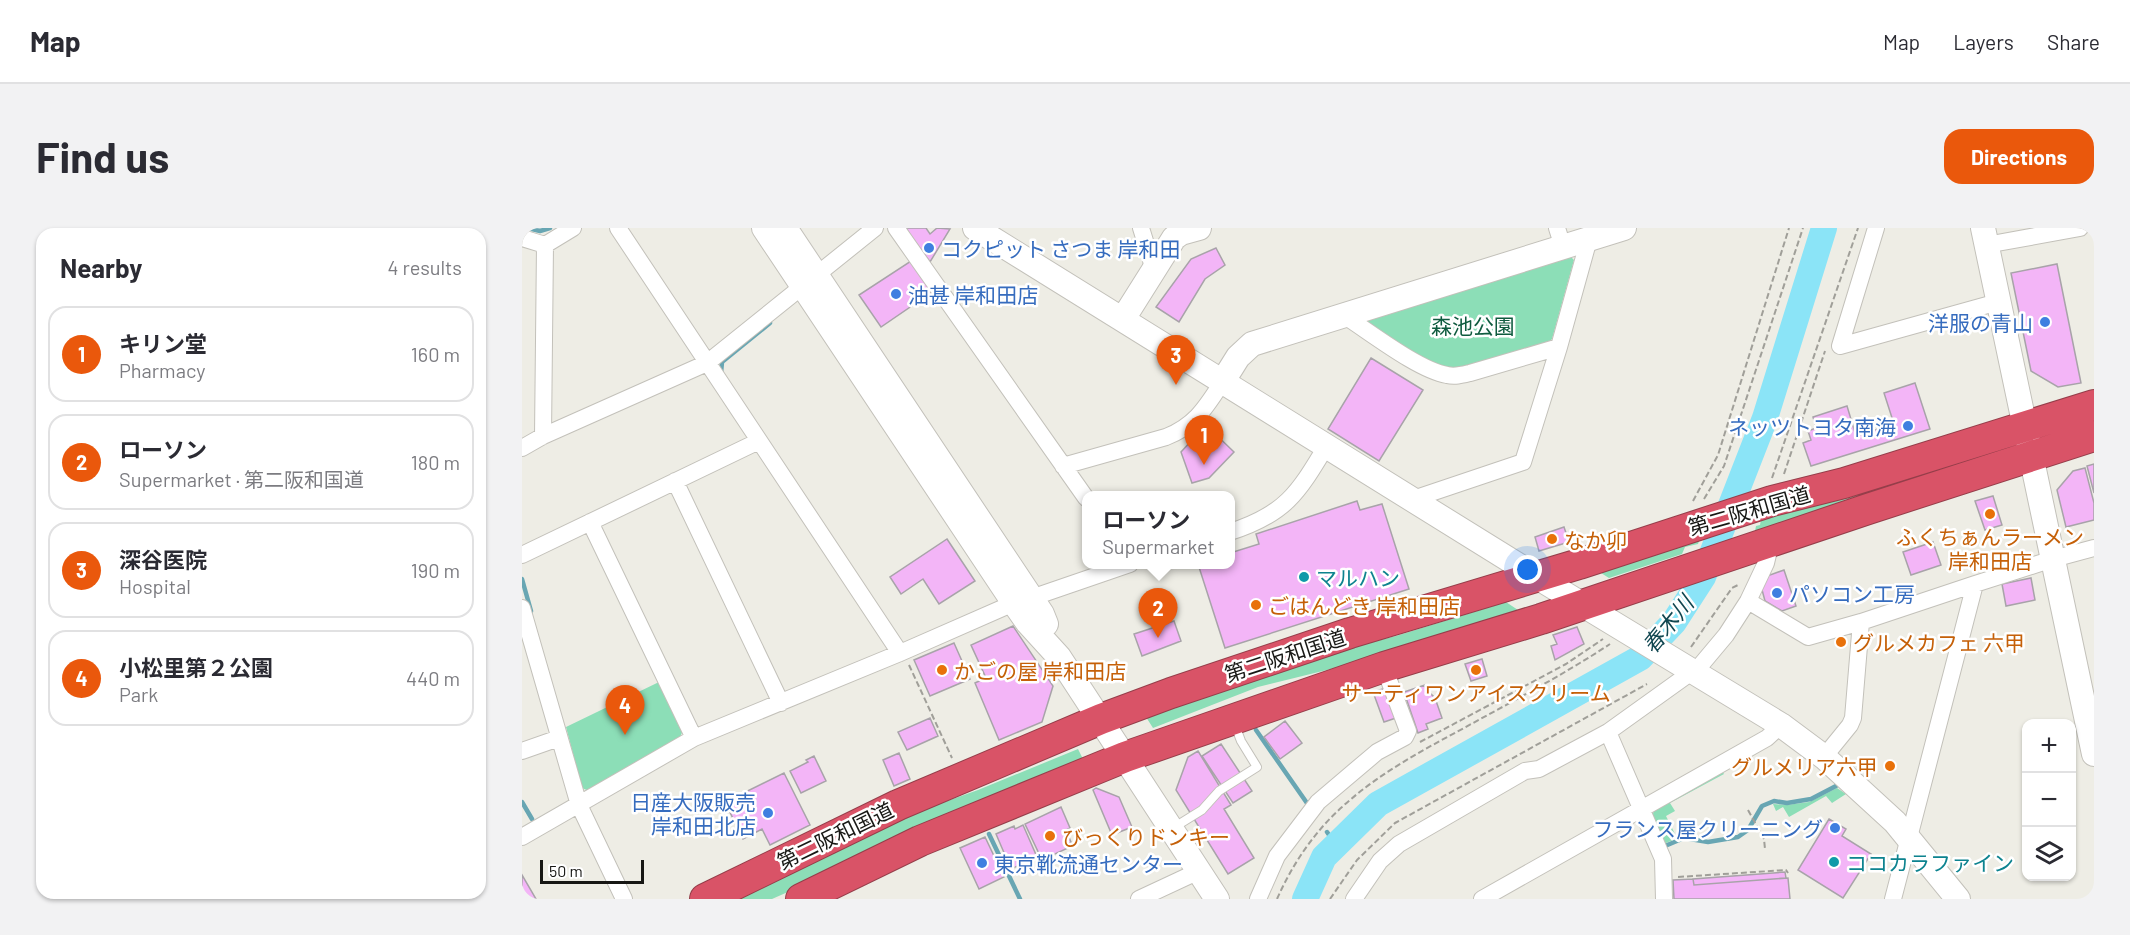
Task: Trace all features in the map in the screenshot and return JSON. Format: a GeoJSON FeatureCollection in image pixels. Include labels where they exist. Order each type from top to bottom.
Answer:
{"type":"FeatureCollection","features":[{"type":"Feature","properties":{"kind":"highway","name":"第二阪和国道"},"geometry":{"type":"LineString","coordinates":[[705,899],[898,805],[1101,719],[1171,693],[1350,633],[1537,577],[1696,511],[1775,488],[1844,483],[2094,405]]}},
{"type":"Feature","properties":{"kind":"highway","name":"第二阪和国道"},"geometry":{"type":"LineString","coordinates":[[801,899],[920,841],[1125,757],[1384,667],[1584,604],[2094,436]]}},
{"type":"Feature","properties":{"kind":"street"},"geometry":{"type":"LineString","coordinates":[[522,238],[545,245],[573,228]]}},
{"type":"Feature","properties":{"kind":"street"},"geometry":{"type":"LineString","coordinates":[[618,228],[900,653]]}},
{"type":"Feature","properties":{"kind":"street"},"geometry":{"type":"LineString","coordinates":[[764,228],[810,280],[1023,600],[1028,623],[1059,657],[1217,899]]}},
{"type":"Feature","properties":{"kind":"street"},"geometry":{"type":"LineString","coordinates":[[786,228],[810,280]]}},
{"type":"Feature","properties":{"kind":"street"},"geometry":{"type":"LineString","coordinates":[[522,448],[543,436],[707,363],[875,228]]}},
{"type":"Feature","properties":{"kind":"street"},"geometry":{"type":"LineString","coordinates":[[896,228],[1082,492]]}},
{"type":"Feature","properties":{"kind":"street"},"geometry":{"type":"LineString","coordinates":[[975,228],[1584,604],[1617,636],[1685,662],[1781,725],[1824,757],[1864,792],[1909,838],[1958,899]]}},
{"type":"Feature","properties":{"kind":"street"},"geometry":{"type":"LineString","coordinates":[[1141,228],[1154,270]]}},
{"type":"Feature","properties":{"kind":"street"},"geometry":{"type":"LineString","coordinates":[[1123,319],[1174,238],[1181,233],[1199,228]]}},
{"type":"Feature","properties":{"kind":"street"},"geometry":{"type":"LineString","coordinates":[[1063,466],[1180,431],[1203,412],[1238,357],[1252,344],[1344,315],[1560,238],[1589,239],[1624,228]]}},
{"type":"Feature","properties":{"kind":"street"},"geometry":{"type":"LineString","coordinates":[[1876,228],[1840,346],[1998,302]]}},
{"type":"Feature","properties":{"kind":"street"},"geometry":{"type":"LineString","coordinates":[[2080,228],[1984,237],[2094,754]]}},
{"type":"Feature","properties":{"kind":"street"},"geometry":{"type":"LineString","coordinates":[[1413,499],[1523,462],[1559,347],[1589,239]]}},
{"type":"Feature","properties":{"kind":"street"},"geometry":{"type":"LineString","coordinates":[[543,436],[545,245]]}},
{"type":"Feature","properties":{"kind":"street"},"geometry":{"type":"LineString","coordinates":[[1344,315],[1421,366],[1446,375],[1457,376],[1470,373],[1559,347]]}},
{"type":"Feature","properties":{"kind":"street"},"geometry":{"type":"LineString","coordinates":[[522,555],[759,441]]}},
{"type":"Feature","properties":{"kind":"street"},"geometry":{"type":"LineString","coordinates":[[1235,530],[1263,520],[1294,497],[1327,445]]}},
{"type":"Feature","properties":{"kind":"street"},"geometry":{"type":"LineString","coordinates":[[675,481],[781,703]]}},
{"type":"Feature","properties":{"kind":"street"},"geometry":{"type":"LineString","coordinates":[[590,522],[694,738]]}},
{"type":"Feature","properties":{"kind":"street"},"geometry":{"type":"LineString","coordinates":[[1347,897],[1399,843],[1525,771],[1539,769],[1608,732],[1685,662],[1726,635],[1748,601],[1766,563],[1760,546]]}},
{"type":"Feature","properties":{"kind":"street"},"geometry":{"type":"LineString","coordinates":[[1748,601],[1808,637],[2094,548]]}},
{"type":"Feature","properties":{"kind":"street"},"geometry":{"type":"LineString","coordinates":[[522,837],[694,738],[1023,600],[1115,569]]}},
{"type":"Feature","properties":{"kind":"street"},"geometry":{"type":"LineString","coordinates":[[1893,899],[1975,584]]}},
{"type":"Feature","properties":{"kind":"street"},"geometry":{"type":"LineString","coordinates":[[522,608],[579,805],[624,899]]}},
{"type":"Feature","properties":{"kind":"street"},"geometry":{"type":"LineString","coordinates":[[1824,757],[1853,718],[1861,622]]}},
{"type":"Feature","properties":{"kind":"street"},"geometry":{"type":"LineString","coordinates":[[1258,899],[1277,856],[1318,802],[1377,752],[1405,737],[1408,731],[1384,667]]}},
{"type":"Feature","properties":{"kind":"street"},"geometry":{"type":"LineString","coordinates":[[1482,899],[1767,738],[1781,725]]}},
{"type":"Feature","properties":{"kind":"street"},"geometry":{"type":"LineString","coordinates":[[1608,732],[1663,859],[1664,899]]}},
{"type":"Feature","properties":{"kind":"street"},"geometry":{"type":"LineString","coordinates":[[522,751],[560,738]]}},
{"type":"Feature","properties":{"kind":"street"},"geometry":{"type":"LineString","coordinates":[[1139,899],[1199,871]]}},
{"type":"Feature","properties":{"kind":"lane"},"geometry":{"type":"LineString","coordinates":[[1172,829],[1202,810],[1219,791],[1257,767],[1241,741],[1233,719]]}},
{"type":"Feature","properties":{"kind":"path"},"geometry":{"type":"LineString","coordinates":[[1696,511],[1718,455],[1789,228]]}},
{"type":"Feature","properties":{"kind":"path"},"geometry":{"type":"LineString","coordinates":[[1696,511],[1724,466],[1803,228]]}},
{"type":"Feature","properties":{"kind":"path"},"geometry":{"type":"LineString","coordinates":[[1775,488],[1802,393],[1858,228]]}},
{"type":"Feature","properties":{"kind":"path"},"geometry":{"type":"LineString","coordinates":[[1775,488],[1826,348]]}},
{"type":"Feature","properties":{"kind":"path"},"geometry":{"type":"LineString","coordinates":[[1802,393],[1810,396]]}},
{"type":"Feature","properties":{"kind":"path"},"geometry":{"type":"LineString","coordinates":[[1718,455],[1727,457]]}},
{"type":"Feature","properties":{"kind":"path"},"geometry":{"type":"LineString","coordinates":[[1685,662],[1732,588],[1743,581]]}},
{"type":"Feature","properties":{"kind":"path"},"geometry":{"type":"LineString","coordinates":[[1421,742],[1617,636]]}},
{"type":"Feature","properties":{"kind":"path"},"geometry":{"type":"LineString","coordinates":[[1276,899],[1309,843],[1341,807],[1378,778],[1413,755],[1586,660],[1617,636]]}},
{"type":"Feature","properties":{"kind":"path"},"geometry":{"type":"LineString","coordinates":[[900,653],[907,660],[954,762]]}},
{"type":"Feature","properties":{"kind":"path"},"geometry":{"type":"LineString","coordinates":[[1582,653],[1586,660]]}},
{"type":"Feature","properties":{"kind":"path"},"geometry":{"type":"LineString","coordinates":[[1589,715],[1593,723]]}},
{"type":"Feature","properties":{"kind":"path"},"geometry":{"type":"LineString","coordinates":[[1748,810],[1764,839],[1765,849]]}},
{"type":"Feature","properties":{"kind":"path"},"geometry":{"type":"LineString","coordinates":[[1663,878],[1786,870],[1788,873]]}},
{"type":"Feature","properties":{"kind":"path"},"geometry":{"type":"LineString","coordinates":[[1334,891],[1347,897]]}},
{"type":"Feature","properties":{"kind":"green space","name":"森池公園"},"geometry":{"type":"Polygon","coordinates":[[[1569,255],[1574,260],[1552,339],[1547,344],[1476,366],[1438,370],[1365,325],[1367,316],[1569,255]]]}},
{"type":"Feature","properties":{"kind":"green space"},"geometry":{"type":"Polygon","coordinates":[[[1985,454],[1986,459],[1754,536],[1756,526],[1760,525],[1762,514],[1985,454]]]}},
{"type":"Feature","properties":{"kind":"green space"},"geometry":{"type":"Polygon","coordinates":[[[1702,533],[1698,544],[1685,547],[1682,554],[1609,578],[1593,568],[1702,533]]]}},
{"type":"Feature","properties":{"kind":"green space"},"geometry":{"type":"Polygon","coordinates":[[[1506,602],[1521,612],[1339,667],[1258,687],[1153,728],[1146,717],[1311,657],[1396,636],[1506,602]]]}},
{"type":"Feature","properties":{"kind":"green space"},"geometry":{"type":"Polygon","coordinates":[[[659,682],[683,730],[679,740],[589,791],[582,788],[566,727],[659,682]]]}},
{"type":"Feature","properties":{"kind":"green space"},"geometry":{"type":"Polygon","coordinates":[[[1078,749],[1084,761],[772,899],[727,899],[891,821],[978,790],[1078,749]]]}},
{"type":"Feature","properties":{"kind":"green space"},"geometry":{"type":"Polygon","coordinates":[[[1722,771],[1724,774],[1670,803],[1675,811],[1666,816],[1677,838],[1664,844],[1652,819],[1654,809],[1722,771]]]}},
{"type":"Feature","properties":{"kind":"green space"},"geometry":{"type":"Polygon","coordinates":[[[1837,788],[1846,794],[1832,803],[1826,796],[1789,817],[1783,807],[1776,811],[1773,804],[1809,802],[1837,788]]]}},
{"type":"Feature","properties":{"kind":"building","name":"コクピット さつま 岸和田"},"geometry":{"type":"Polygon","coordinates":[[[905,228],[926,228],[930,234],[937,228],[950,229],[930,262],[905,228]]]}},
{"type":"Feature","properties":{"kind":"building"},"geometry":{"type":"Polygon","coordinates":[[[1216,248],[1225,265],[1205,279],[1179,322],[1156,307],[1191,259],[1216,248]]]}},
{"type":"Feature","properties":{"kind":"building","name":"油甚 岸和田店"},"geometry":{"type":"Polygon","coordinates":[[[911,261],[932,292],[881,327],[859,295],[911,261]]]}},
{"type":"Feature","properties":{"kind":"building","name":"洋服の青山"},"geometry":{"type":"Polygon","coordinates":[[[2057,264],[2081,383],[2058,387],[2031,371],[2011,273],[2057,264]]]}},
{"type":"Feature","properties":{"kind":"building"},"geometry":{"type":"Polygon","coordinates":[[[1371,358],[1423,390],[1379,461],[1328,429],[1371,358]]]}},
{"type":"Feature","properties":{"kind":"building","name":"ネッツトヨタ南海"},"geometry":{"type":"Polygon","coordinates":[[[1915,383],[1930,429],[1811,466],[1803,443],[1811,440],[1808,431],[1816,428],[1813,417],[1847,406],[1856,436],[1894,424],[1884,393],[1915,383]]]}},
{"type":"Feature","properties":{"kind":"building"},"geometry":{"type":"Polygon","coordinates":[[[1206,425],[1234,452],[1209,478],[1192,483],[1181,452],[1206,425]]]}},
{"type":"Feature","properties":{"kind":"building"},"geometry":{"type":"Polygon","coordinates":[[[2094,464],[2094,493],[2087,466],[2094,464]]]}},
{"type":"Feature","properties":{"kind":"building"},"geometry":{"type":"Polygon","coordinates":[[[2085,468],[2094,503],[2094,520],[2066,527],[2057,490],[2073,471],[2085,468]]]}},
{"type":"Feature","properties":{"kind":"building"},"geometry":{"type":"Polygon","coordinates":[[[1993,496],[2002,525],[1985,530],[1975,501],[1993,496]]]}},
{"type":"Feature","properties":{"kind":"building","name":"マルハン"},"geometry":{"type":"Polygon","coordinates":[[[1357,501],[1360,510],[1382,504],[1409,589],[1225,648],[1200,569],[1235,569],[1235,551],[1259,544],[1256,534],[1357,501]]]}},
{"type":"Feature","properties":{"kind":"building","name":"なか卯"},"geometry":{"type":"Polygon","coordinates":[[[1564,527],[1569,542],[1539,551],[1535,537],[1564,527]]]}},
{"type":"Feature","properties":{"kind":"building"},"geometry":{"type":"Polygon","coordinates":[[[947,539],[975,581],[939,604],[923,579],[901,594],[890,577],[947,539]]]}},
{"type":"Feature","properties":{"kind":"building"},"geometry":{"type":"Polygon","coordinates":[[[1933,542],[1941,565],[1911,575],[1903,552],[1933,542]]]}},
{"type":"Feature","properties":{"kind":"building","name":"パソコン工房"},"geometry":{"type":"Polygon","coordinates":[[[1784,570],[1796,606],[1782,611],[1765,601],[1761,586],[1767,576],[1784,570]]]}},
{"type":"Feature","properties":{"kind":"building"},"geometry":{"type":"Polygon","coordinates":[[[2031,578],[2035,600],[2006,606],[2002,584],[2031,578]]]}},
{"type":"Feature","properties":{"kind":"building"},"geometry":{"type":"Polygon","coordinates":[[[1174,621],[1181,641],[1142,656],[1134,634],[1174,621]]]}},
{"type":"Feature","properties":{"kind":"building"},"geometry":{"type":"Polygon","coordinates":[[[1013,626],[1053,686],[1042,722],[999,740],[975,683],[986,678],[971,645],[1013,626]]]}},
{"type":"Feature","properties":{"kind":"building"},"geometry":{"type":"Polygon","coordinates":[[[1577,627],[1584,644],[1555,660],[1551,646],[1557,644],[1553,635],[1577,627]]]}},
{"type":"Feature","properties":{"kind":"building","name":"かごの屋 岸和田店"},"geometry":{"type":"Polygon","coordinates":[[[954,643],[970,679],[930,696],[914,660],[954,643]]]}},
{"type":"Feature","properties":{"kind":"building","name":"サーティワンアイスクリーム"},"geometry":{"type":"Polygon","coordinates":[[[1482,659],[1487,676],[1471,681],[1465,664],[1482,659]]]}},
{"type":"Feature","properties":{"kind":"building"},"geometry":{"type":"Polygon","coordinates":[[[1425,685],[1435,698],[1442,718],[1426,724],[1428,729],[1418,733],[1404,692],[1425,685]]]}},
{"type":"Feature","properties":{"kind":"building"},"geometry":{"type":"Polygon","coordinates":[[[1386,688],[1396,718],[1384,722],[1373,692],[1386,688]]]}},
{"type":"Feature","properties":{"kind":"building"},"geometry":{"type":"Polygon","coordinates":[[[930,718],[938,736],[907,750],[898,732],[930,718]]]}},
{"type":"Feature","properties":{"kind":"building"},"geometry":{"type":"Polygon","coordinates":[[[1285,721],[1302,743],[1280,759],[1264,737],[1285,721]]]}},
{"type":"Feature","properties":{"kind":"building"},"geometry":{"type":"Polygon","coordinates":[[[1221,744],[1252,791],[1233,803],[1202,756],[1221,744]]]}},
{"type":"Feature","properties":{"kind":"building"},"geometry":{"type":"Polygon","coordinates":[[[1198,751],[1231,805],[1224,809],[1254,858],[1228,874],[1176,790],[1188,757],[1198,751]]]}},
{"type":"Feature","properties":{"kind":"building"},"geometry":{"type":"Polygon","coordinates":[[[899,753],[910,779],[894,786],[883,760],[899,753]]]}},
{"type":"Feature","properties":{"kind":"building"},"geometry":{"type":"Polygon","coordinates":[[[814,756],[826,781],[801,793],[790,771],[808,762],[806,760],[814,756]]]}},
{"type":"Feature","properties":{"kind":"building","name":"日産大阪販売 岸和田北店"},"geometry":{"type":"Polygon","coordinates":[[[784,773],[810,825],[770,845],[762,829],[743,839],[725,802],[784,773]]]}},
{"type":"Feature","properties":{"kind":"building"},"geometry":{"type":"Polygon","coordinates":[[[1096,788],[1119,797],[1132,827],[1112,835],[1093,790],[1096,788]]]}},
{"type":"Feature","properties":{"kind":"building","name":"びっくりドンキー"},"geometry":{"type":"Polygon","coordinates":[[[1061,807],[1070,828],[1066,830],[1071,842],[1066,844],[1068,848],[1042,860],[1025,824],[1061,807]]]}},
{"type":"Feature","properties":{"kind":"building","name":"ココカラファイン"},"geometry":{"type":"Polygon","coordinates":[[[1829,819],[1846,829],[1842,836],[1871,854],[1843,898],[1798,870],[1829,819]]]}},
{"type":"Feature","properties":{"kind":"building"},"geometry":{"type":"Polygon","coordinates":[[[1023,825],[1037,857],[1011,869],[996,834],[1014,826],[1015,829],[1023,825]]]}},
{"type":"Feature","properties":{"kind":"building","name":"東京靴流通センター"},"geometry":{"type":"Polygon","coordinates":[[[985,837],[1004,877],[979,889],[960,848],[985,837]]]}},
{"type":"Feature","properties":{"kind":"building"},"geometry":{"type":"Polygon","coordinates":[[[1785,872],[1786,878],[1694,885],[1693,879],[1785,872]]]}},
{"type":"Feature","properties":{"kind":"building"},"geometry":{"type":"Polygon","coordinates":[[[522,875],[536,899],[522,899],[522,875]]]}},
{"type":"Feature","properties":{"kind":"building"},"geometry":{"type":"Polygon","coordinates":[[[1788,878],[1790,899],[1674,899],[1673,880],[1693,879],[1694,885],[1788,878]]]}},
{"type":"Feature","properties":{"kind":"waterway"},"geometry":{"type":"LineString","coordinates":[[528,228],[540,231],[550,228]]}},
{"type":"Feature","properties":{"kind":"waterway","name":"春木川"},"geometry":{"type":"LineString","coordinates":[[1305,899],[1324,857],[1378,804],[1640,658],[1674,622],[1703,577],[1765,418],[1824,228]]}},
{"type":"Feature","properties":{"kind":"waterway"},"geometry":{"type":"LineString","coordinates":[[721,373],[722,362],[770,323]]}},
{"type":"Feature","properties":{"kind":"waterway"},"geometry":{"type":"LineString","coordinates":[[522,579],[531,611]]}},
{"type":"Feature","properties":{"kind":"waterway"},"geometry":{"type":"LineString","coordinates":[[1256,730],[1309,806]]}},
{"type":"Feature","properties":{"kind":"waterway"},"geometry":{"type":"LineString","coordinates":[[1665,846],[1684,838],[1708,842],[1738,837],[1748,830],[1762,806],[1774,801],[1787,803],[1811,799],[1836,786]]}},
{"type":"Feature","properties":{"kind":"waterway"},"geometry":{"type":"LineString","coordinates":[[522,802],[532,819]]}},
{"type":"Feature","properties":{"kind":"waterway"},"geometry":{"type":"LineString","coordinates":[[1327,832],[1336,845]]}},
{"type":"Feature","properties":{"kind":"waterway"},"geometry":{"type":"LineString","coordinates":[[989,834],[1020,899]]}},
{"type":"Feature","properties":{"kind":"place","name":"コクピット さつま 岸和田"},"geometry":{"type":"Point","coordinates":[929,248]}},
{"type":"Feature","properties":{"kind":"place","name":"油甚 岸和田店"},"geometry":{"type":"Point","coordinates":[896,294]}},
{"type":"Feature","properties":{"kind":"place","name":"洋服の青山"},"geometry":{"type":"Point","coordinates":[2045,322]}},
{"type":"Feature","properties":{"kind":"place","name":"深谷医院"},"geometry":{"type":"Point","coordinates":[1176,385]}},
{"type":"Feature","properties":{"kind":"place","name":"ネッツトヨタ南海"},"geometry":{"type":"Point","coordinates":[1908,426]}},
{"type":"Feature","properties":{"kind":"place","name":"キリン堂"},"geometry":{"type":"Point","coordinates":[1204,465]}},
{"type":"Feature","properties":{"kind":"place","name":"ふくちぁんラーメン 岸和田店"},"geometry":{"type":"Point","coordinates":[1990,514]}},
{"type":"Feature","properties":{"kind":"place","name":"なか卯"},"geometry":{"type":"Point","coordinates":[1552,539]}},
{"type":"Feature","properties":{"kind":"place","name":"マルハン"},"geometry":{"type":"Point","coordinates":[1304,577]}},
{"type":"Feature","properties":{"kind":"place","name":"パソコン工房"},"geometry":{"type":"Point","coordinates":[1777,593]}},
{"type":"Feature","properties":{"kind":"place","name":"ごはんどき 岸和田店"},"geometry":{"type":"Point","coordinates":[1256,605]}},
{"type":"Feature","properties":{"kind":"place","name":"ローソン"},"geometry":{"type":"Point","coordinates":[1158,638]}},
{"type":"Feature","properties":{"kind":"place","name":"グルメカフェ 六甲"},"geometry":{"type":"Point","coordinates":[1841,642]}},
{"type":"Feature","properties":{"kind":"place","name":"かごの屋 岸和田店"},"geometry":{"type":"Point","coordinates":[942,670]}},
{"type":"Feature","properties":{"kind":"place","name":"サーティワンアイスクリーム"},"geometry":{"type":"Point","coordinates":[1476,670]}},
{"type":"Feature","properties":{"kind":"place","name":"小松里第２公園"},"geometry":{"type":"Point","coordinates":[625,735]}},
{"type":"Feature","properties":{"kind":"place","name":"グルメリア六甲"},"geometry":{"type":"Point","coordinates":[1890,766]}},
{"type":"Feature","properties":{"kind":"place","name":"日産大阪販売 岸和田北店"},"geometry":{"type":"Point","coordinates":[768,813]}},
{"type":"Feature","properties":{"kind":"place","name":"フランス屋クリーニング"},"geometry":{"type":"Point","coordinates":[1835,828]}},
{"type":"Feature","properties":{"kind":"place","name":"びっくりドンキー"},"geometry":{"type":"Point","coordinates":[1050,836]}},
{"type":"Feature","properties":{"kind":"place","name":"ココカラファイン"},"geometry":{"type":"Point","coordinates":[1834,862]}},
{"type":"Feature","properties":{"kind":"place","name":"東京靴流通センター"},"geometry":{"type":"Point","coordinates":[982,863]}}]}
